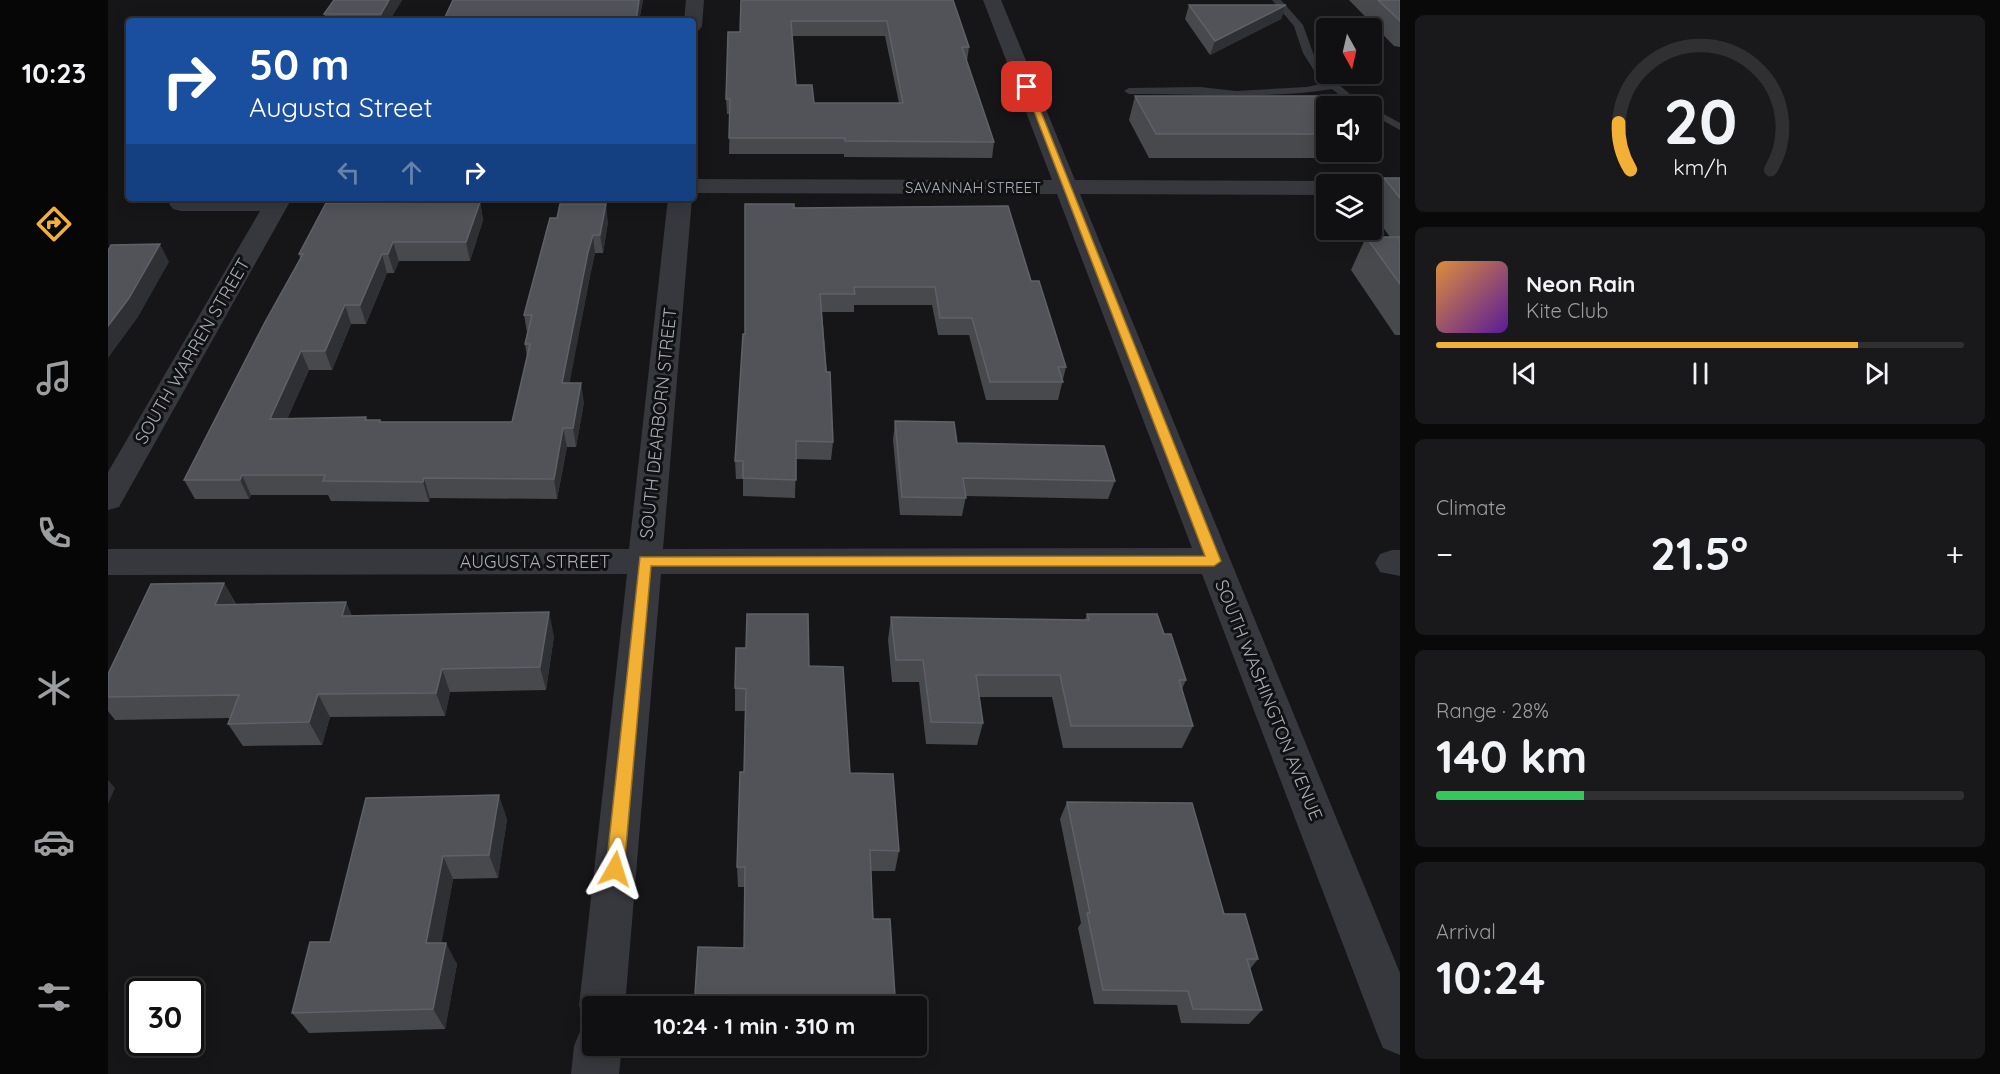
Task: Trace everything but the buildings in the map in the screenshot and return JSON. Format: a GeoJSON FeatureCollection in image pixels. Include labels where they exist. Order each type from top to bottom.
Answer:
{"type":"FeatureCollection","features":[{"type":"Feature","properties":{"kind":"street"},"geometry":{"type":"LineString","coordinates":[[694,18],[695,0]]}},
{"type":"Feature","properties":{"kind":"street","name":"SOUTH WASHINGTON AVENUE"},"geometry":{"type":"LineString","coordinates":[[992,0],[1400,1031]]}},
{"type":"Feature","properties":{"kind":"street","name":"SAVANNAH STREET"},"geometry":{"type":"LineString","coordinates":[[696,186],[1316,188]]}},
{"type":"Feature","properties":{"kind":"street"},"geometry":{"type":"LineString","coordinates":[[1382,188],[1400,188]]}},
{"type":"Feature","properties":{"kind":"street"},"geometry":{"type":"LineString","coordinates":[[181,204],[278,201]]}},
{"type":"Feature","properties":{"kind":"street","name":"SOUTH WARREN STREET"},"geometry":{"type":"LineString","coordinates":[[108,499],[278,201]]}},
{"type":"Feature","properties":{"kind":"street","name":"SOUTH DEARBORN STREET"},"geometry":{"type":"LineString","coordinates":[[603,996],[680,201]]}},
{"type":"Feature","properties":{"kind":"street","name":"AUGUSTA STREET"},"geometry":{"type":"LineString","coordinates":[[108,562],[1214,561]]}},
{"type":"Feature","properties":{"kind":"street"},"geometry":{"type":"LineString","coordinates":[[596,1074],[597,1056]]}},
{"type":"Feature","properties":{"kind":"lane"},"geometry":{"type":"LineString","coordinates":[[1276,0],[1298,25],[1308,53],[1318,70],[1346,96]]}},
{"type":"Feature","properties":{"kind":"lane"},"geometry":{"type":"LineString","coordinates":[[1129,91],[1200,90],[1236,94],[1306,90],[1335,85]]}},
{"type":"Feature","properties":{"kind":"lane"},"geometry":{"type":"LineString","coordinates":[[1382,116],[1400,127]]}},
{"type":"Feature","properties":{"kind":"route"},"geometry":{"type":"LineString","coordinates":[[615,869],[645,561],[1214,561],[1027,87]]}}]}
